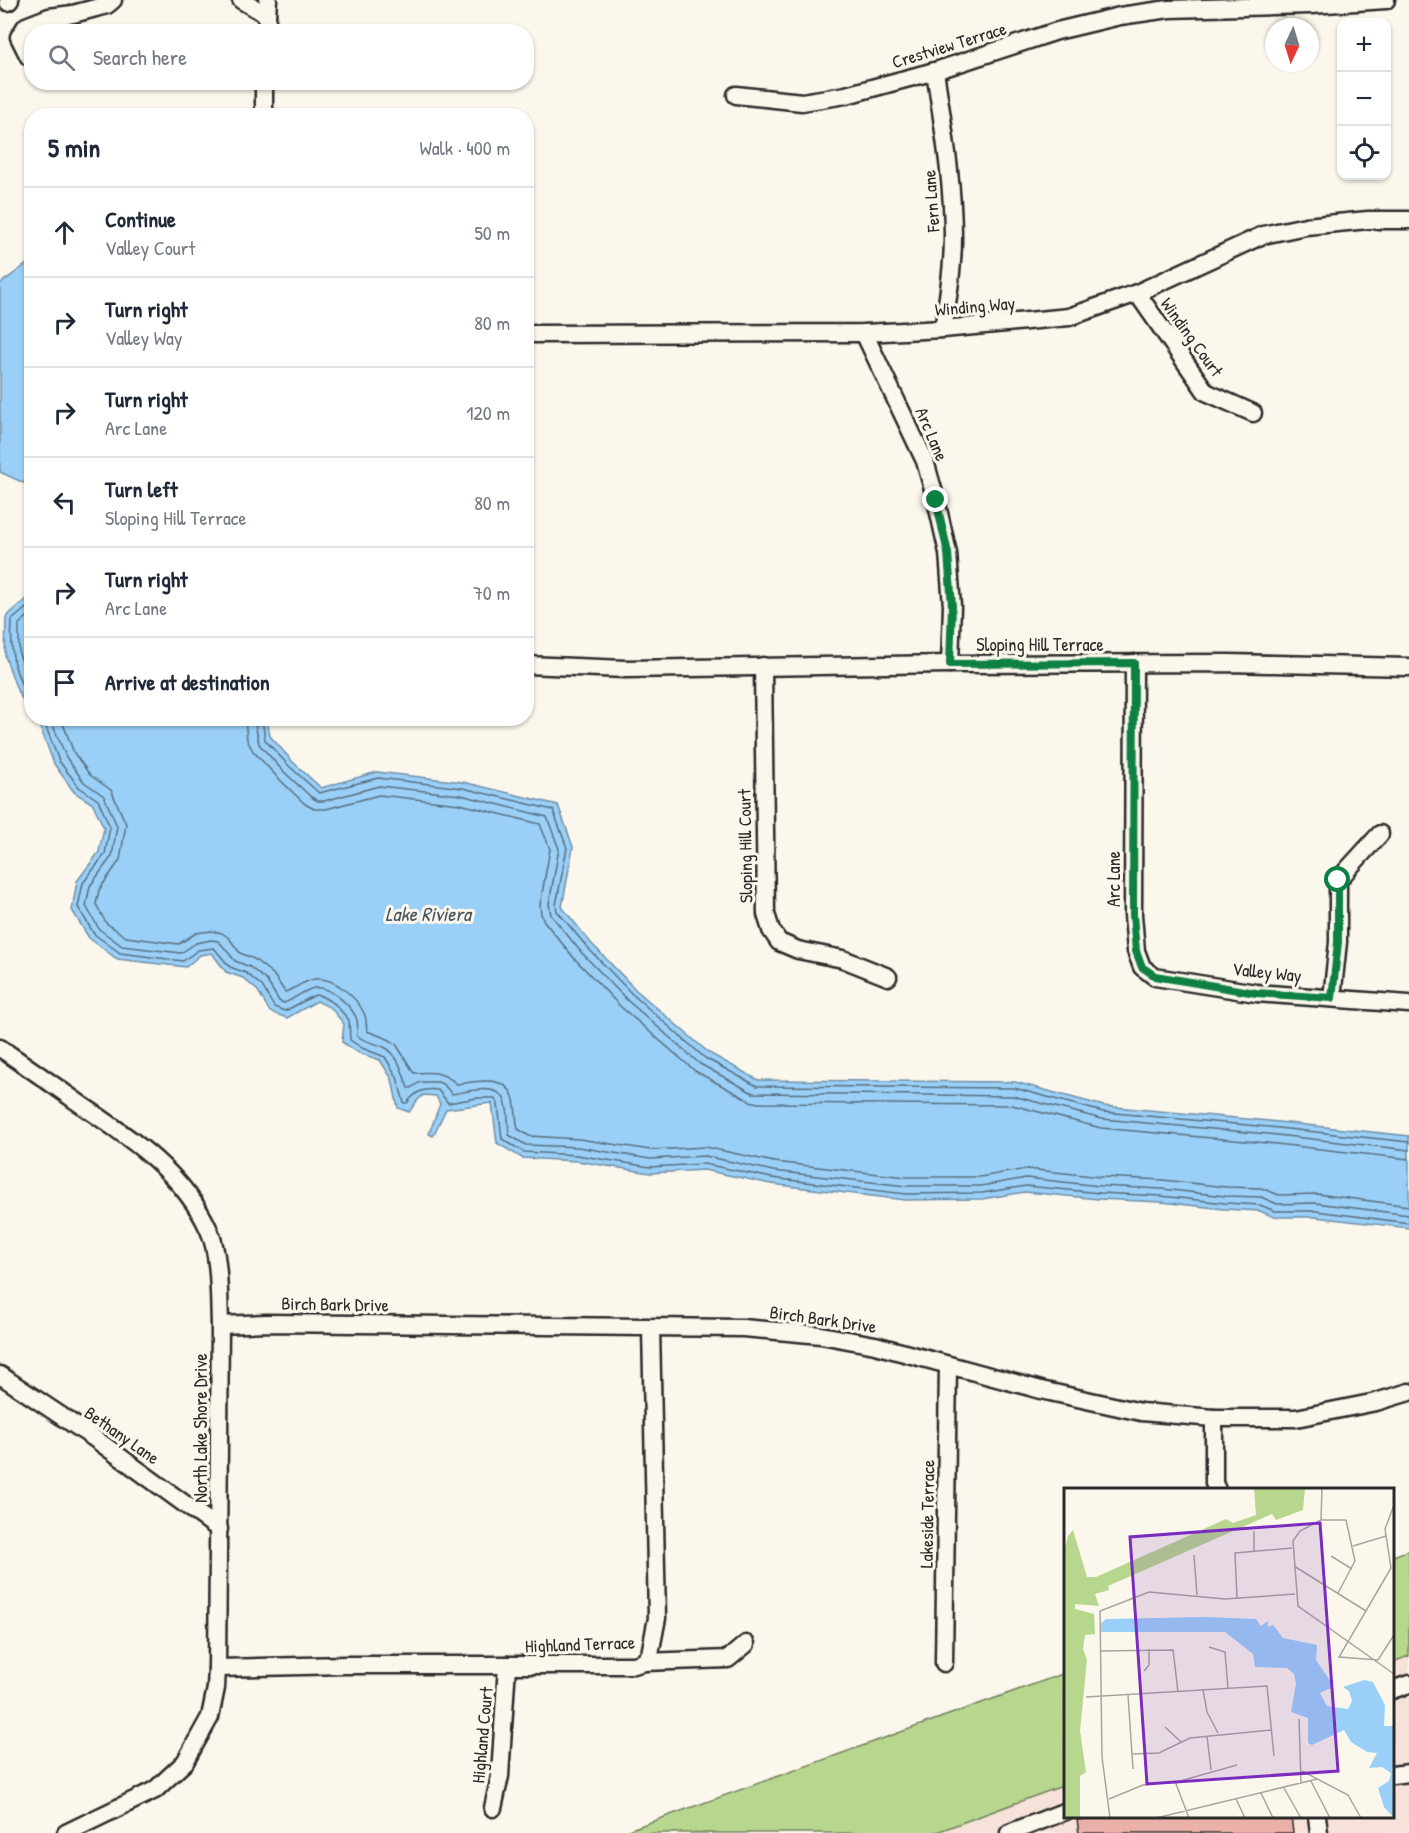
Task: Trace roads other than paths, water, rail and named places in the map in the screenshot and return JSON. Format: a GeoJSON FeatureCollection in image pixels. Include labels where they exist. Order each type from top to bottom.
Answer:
{"type":"FeatureCollection","features":[{"type":"Feature","properties":{"kind":"street"},"geometry":{"type":"LineString","coordinates":[[31,24],[49,17],[73,14],[106,5],[113,0]]}},
{"type":"Feature","properties":{"kind":"street"},"geometry":{"type":"LineString","coordinates":[[241,0],[267,15]]}},
{"type":"Feature","properties":{"kind":"street","name":"Crestview Terrace"},"geometry":{"type":"LineString","coordinates":[[736,95],[802,102],[846,95],[935,71],[1058,32],[1120,16],[1201,4],[1311,5],[1386,0]]}},
{"type":"Feature","properties":{"kind":"street"},"geometry":{"type":"LineString","coordinates":[[24,29],[19,37],[24,47]]}},
{"type":"Feature","properties":{"kind":"street","name":"Fern Lane"},"geometry":{"type":"LineString","coordinates":[[935,71],[950,174],[953,237],[943,329]]}},
{"type":"Feature","properties":{"kind":"street"},"geometry":{"type":"LineString","coordinates":[[264,90],[264,108]]}},
{"type":"Feature","properties":{"kind":"street","name":"Winding Way"},"geometry":{"type":"LineString","coordinates":[[534,334],[864,333],[943,329],[1070,317],[1137,293],[1263,235],[1306,226],[1368,220],[1409,220]]}},
{"type":"Feature","properties":{"kind":"street","name":"Winding Court"},"geometry":{"type":"LineString","coordinates":[[1137,293],[1206,392],[1253,413]]}},
{"type":"Feature","properties":{"kind":"street","name":"Arc Lane"},"geometry":{"type":"LineString","coordinates":[[864,333],[925,461],[936,500],[948,553],[952,606],[950,664]]}},
{"type":"Feature","properties":{"kind":"street","name":"Arc Lane"},"geometry":{"type":"LineString","coordinates":[[1134,663],[1133,915],[1136,951]]}},
{"type":"Feature","properties":{"kind":"street","name":"Sloping Hill Terrace"},"geometry":{"type":"LineString","coordinates":[[534,665],[625,669],[1228,663],[1409,667]]}},
{"type":"Feature","properties":{"kind":"street","name":"Sloping Hill Court"},"geometry":{"type":"LineString","coordinates":[[762,666],[766,914],[771,930],[779,942],[798,950],[843,959],[888,977]]}},
{"type":"Feature","properties":{"kind":"street"},"geometry":{"type":"LineString","coordinates":[[1332,998],[1338,942],[1338,880],[1380,834]]}},
{"type":"Feature","properties":{"kind":"street","name":"Valley Way"},"geometry":{"type":"LineString","coordinates":[[1136,951],[1142,967],[1155,976],[1256,993],[1409,1004]]}},
{"type":"Feature","properties":{"kind":"street","name":"North Lake Shore Drive"},"geometry":{"type":"LineString","coordinates":[[0,1048],[123,1134],[168,1170],[195,1205],[210,1232],[217,1269],[220,1325],[217,1668],[216,1688],[210,1716],[185,1762],[155,1790],[66,1833]]}},
{"type":"Feature","properties":{"kind":"street","name":"Birch Bark Drive"},"geometry":{"type":"LineString","coordinates":[[220,1325],[267,1323],[742,1328],[821,1335],[875,1345],[1041,1390],[1141,1412],[1214,1418],[1296,1418],[1376,1402],[1409,1392]]}},
{"type":"Feature","properties":{"kind":"street","name":"Highland Terrace"},"geometry":{"type":"LineString","coordinates":[[217,1668],[346,1665],[634,1665],[644,1662],[652,1649],[657,1618],[651,1328]]}},
{"type":"Feature","properties":{"kind":"street","name":"Lakeside Terrace"},"geometry":{"type":"LineString","coordinates":[[944,1663],[948,1365]]}},
{"type":"Feature","properties":{"kind":"street","name":"Bethany Lane"},"geometry":{"type":"LineString","coordinates":[[0,1375],[94,1438],[219,1529]]}},
{"type":"Feature","properties":{"kind":"street"},"geometry":{"type":"LineString","coordinates":[[1214,1418],[1215,1488]]}},
{"type":"Feature","properties":{"kind":"street"},"geometry":{"type":"LineString","coordinates":[[644,1662],[728,1659],[746,1644]]}},
{"type":"Feature","properties":{"kind":"street","name":"Highland Court"},"geometry":{"type":"LineString","coordinates":[[493,1808],[500,1776],[507,1665]]}},
{"type":"Feature","properties":{"kind":"street"},"geometry":{"type":"LineString","coordinates":[[1394,1689],[1409,1684]]}},
{"type":"Feature","properties":{"kind":"street"},"geometry":{"type":"LineString","coordinates":[[1394,1776],[1409,1773]]}},
{"type":"Feature","properties":{"kind":"street"},"geometry":{"type":"LineString","coordinates":[[1010,1833],[1064,1811]]}},
{"type":"Feature","properties":{"kind":"street"},"geometry":{"type":"LineString","coordinates":[[1317,1818],[1319,1833]]}},
{"type":"Feature","properties":{"kind":"water"},"geometry":{"type":"Polygon","coordinates":[[[24,266],[24,483],[0,472],[0,284],[24,266]]]}},
{"type":"Feature","properties":{"kind":"water"},"geometry":{"type":"Polygon","coordinates":[[[24,601],[24,702],[17,690],[5,656],[6,617],[24,601]]]}},
{"type":"Feature","properties":{"kind":"water","name":"Lake Riviera"},"geometry":{"type":"Polygon","coordinates":[[[39,726],[268,726],[270,736],[321,788],[377,772],[463,782],[558,805],[573,847],[562,907],[591,943],[636,990],[709,1053],[758,1080],[1015,1082],[1104,1106],[1409,1136],[1409,1228],[1315,1217],[1274,1217],[1260,1211],[1025,1192],[982,1199],[905,1200],[771,1184],[704,1170],[650,1173],[577,1161],[522,1158],[497,1143],[492,1103],[446,1109],[433,1136],[429,1134],[440,1104],[436,1096],[423,1095],[409,1112],[398,1108],[392,1079],[380,1060],[359,1053],[342,1042],[344,1024],[331,1008],[317,1001],[287,1018],[270,1012],[258,991],[243,978],[226,972],[212,953],[200,955],[186,967],[117,959],[89,938],[72,910],[77,881],[99,852],[104,828],[93,804],[74,792],[54,764],[39,726]]]}}]}
